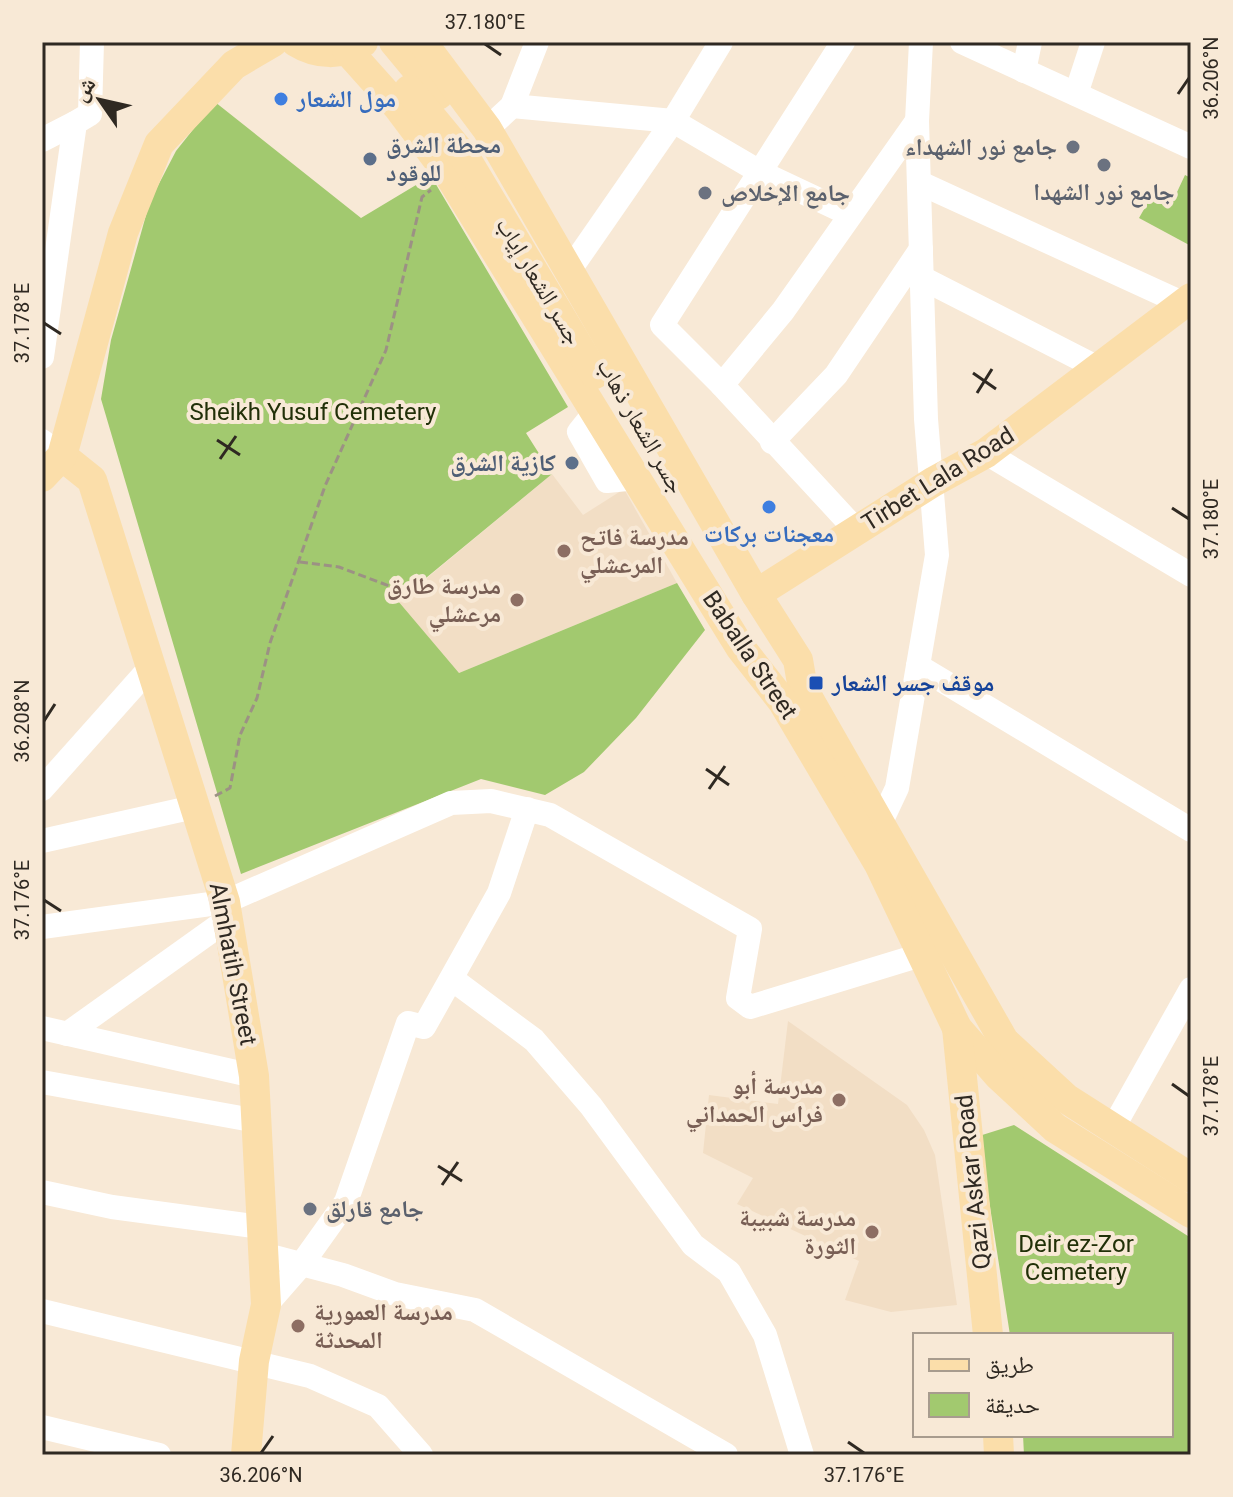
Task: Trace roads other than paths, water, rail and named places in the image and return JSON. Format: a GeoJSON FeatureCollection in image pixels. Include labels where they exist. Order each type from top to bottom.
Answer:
{"type":"FeatureCollection","features":[{"type":"Feature","properties":{"kind":"main road"},"geometry":{"type":"LineString","coordinates":[[49,458],[123,233],[159,144],[234,65],[273,42]]}},
{"type":"Feature","properties":{"kind":"main road"},"geometry":{"type":"LineString","coordinates":[[296,42],[314,51],[359,45]]}},
{"type":"Feature","properties":{"kind":"main road","name":"جسر الشعار ذهاب"},"geometry":{"type":"LineString","coordinates":[[394,42],[479,148],[696,534]]}},
{"type":"Feature","properties":{"kind":"main road","name":"Baballa Street"},"geometry":{"type":"LineString","coordinates":[[422,42],[487,129],[756,594],[798,660],[793,696],[924,954],[957,1028],[998,1075],[1055,1128],[1191,1213]]}},
{"type":"Feature","properties":{"kind":"main road","name":"Baballa Street"},"geometry":{"type":"LineString","coordinates":[[359,45],[398,107],[449,175],[740,647],[793,696],[881,822],[937,930],[1004,1041],[1067,1099],[1191,1178]]}},
{"type":"Feature","properties":{"kind":"main road","name":"جسر الشعار إياب"},"geometry":{"type":"LineString","coordinates":[[359,45],[466,159],[696,534]]}},
{"type":"Feature","properties":{"kind":"main road","name":"Tirbet Lala Road"},"geometry":{"type":"LineString","coordinates":[[756,594],[933,482],[986,453],[1145,336],[1186,301]]}},
{"type":"Feature","properties":{"kind":"main road","name":"Almhatih Street"},"geometry":{"type":"LineString","coordinates":[[49,458],[92,480],[226,910],[254,1076],[266,1305],[254,1361],[246,1455]]}},
{"type":"Feature","properties":{"kind":"main road"},"geometry":{"type":"LineString","coordinates":[[696,534],[793,696]]}},
{"type":"Feature","properties":{"kind":"main road","name":"Qazi Askar Road"},"geometry":{"type":"LineString","coordinates":[[957,1028],[988,1333]]}},
{"type":"Feature","properties":{"kind":"street"},"geometry":{"type":"LineString","coordinates":[[42,140],[90,114],[92,42]]}},
{"type":"Feature","properties":{"kind":"street"},"geometry":{"type":"LineString","coordinates":[[487,129],[512,106],[537,42]]}},
{"type":"Feature","properties":{"kind":"street"},"geometry":{"type":"LineString","coordinates":[[569,271],[673,121],[721,42]]}},
{"type":"Feature","properties":{"kind":"street"},"geometry":{"type":"LineString","coordinates":[[843,42],[662,325],[856,530]]}},
{"type":"Feature","properties":{"kind":"street"},"geometry":{"type":"LineString","coordinates":[[881,822],[897,788],[937,555],[926,419],[917,121],[921,42]]}},
{"type":"Feature","properties":{"kind":"street"},"geometry":{"type":"LineString","coordinates":[[962,42],[1191,147]]}},
{"type":"Feature","properties":{"kind":"street"},"geometry":{"type":"LineString","coordinates":[[1024,71],[1030,42]]}},
{"type":"Feature","properties":{"kind":"street"},"geometry":{"type":"LineString","coordinates":[[1076,94],[1093,42]]}},
{"type":"Feature","properties":{"kind":"street"},"geometry":{"type":"LineString","coordinates":[[512,106],[673,121],[760,172],[849,214]]}},
{"type":"Feature","properties":{"kind":"street"},"geometry":{"type":"LineString","coordinates":[[722,385],[783,311],[917,121]]}},
{"type":"Feature","properties":{"kind":"street"},"geometry":{"type":"LineString","coordinates":[[42,357],[75,123]]}},
{"type":"Feature","properties":{"kind":"street"},"geometry":{"type":"LineString","coordinates":[[920,183],[1186,301]]}},
{"type":"Feature","properties":{"kind":"street"},"geometry":{"type":"LineString","coordinates":[[772,442],[836,375],[921,249]]}},
{"type":"Feature","properties":{"kind":"street"},"geometry":{"type":"LineString","coordinates":[[922,278],[1098,368]]}},
{"type":"Feature","properties":{"kind":"street"},"geometry":{"type":"LineString","coordinates":[[986,453],[1191,575]]}},
{"type":"Feature","properties":{"kind":"street"},"geometry":{"type":"LineString","coordinates":[[918,666],[1191,830]]}},
{"type":"Feature","properties":{"kind":"street"},"geometry":{"type":"LineString","coordinates":[[42,789],[149,669]]}},
{"type":"Feature","properties":{"kind":"street"},"geometry":{"type":"LineString","coordinates":[[67,1034],[226,910],[451,803],[491,801],[550,815],[750,929],[738,998],[750,1007],[924,954]]}},
{"type":"Feature","properties":{"kind":"street"},"geometry":{"type":"LineString","coordinates":[[42,841],[194,807]]}},
{"type":"Feature","properties":{"kind":"street"},"geometry":{"type":"LineString","coordinates":[[266,1305],[301,1265],[346,1202],[408,1023],[424,1027],[452,979],[499,893],[527,809]]}},
{"type":"Feature","properties":{"kind":"street"},"geometry":{"type":"LineString","coordinates":[[42,927],[226,910]]}},
{"type":"Feature","properties":{"kind":"street"},"geometry":{"type":"LineString","coordinates":[[452,979],[534,1040],[591,1106],[693,1245],[729,1272],[765,1335],[802,1455]]}},
{"type":"Feature","properties":{"kind":"street"},"geometry":{"type":"LineString","coordinates":[[1113,1128],[1191,989]]}},
{"type":"Feature","properties":{"kind":"street"},"geometry":{"type":"LineString","coordinates":[[42,1028],[254,1076]]}},
{"type":"Feature","properties":{"kind":"street"},"geometry":{"type":"LineString","coordinates":[[42,1082],[257,1121]]}},
{"type":"Feature","properties":{"kind":"street"},"geometry":{"type":"LineString","coordinates":[[42,1192],[261,1241],[301,1265],[343,1275],[395,1294],[475,1310],[726,1455]]}},
{"type":"Feature","properties":{"kind":"street"},"geometry":{"type":"LineString","coordinates":[[42,1311],[310,1376],[378,1406],[421,1455]]}},
{"type":"Feature","properties":{"kind":"street"},"geometry":{"type":"LineString","coordinates":[[42,1427],[159,1455]]}},
{"type":"Feature","properties":{"kind":"place","name":"مول الشعار"},"geometry":{"type":"Point","coordinates":[281,99]}},
{"type":"Feature","properties":{"kind":"place","name":"جامع نور الشهداء"},"geometry":{"type":"Point","coordinates":[1073,147]}},
{"type":"Feature","properties":{"kind":"place","name":"محطة الشرق للوقود"},"geometry":{"type":"Point","coordinates":[370,159]}},
{"type":"Feature","properties":{"kind":"place","name":"جامع نور الشهدا"},"geometry":{"type":"Point","coordinates":[1104,165]}},
{"type":"Feature","properties":{"kind":"place","name":"جامع الإخلاص"},"geometry":{"type":"Point","coordinates":[705,193]}},
{"type":"Feature","properties":{"kind":"place","name":"كازية الشرق"},"geometry":{"type":"Point","coordinates":[572,463]}},
{"type":"Feature","properties":{"kind":"place","name":"معجنات بركات"},"geometry":{"type":"Point","coordinates":[769,507]}},
{"type":"Feature","properties":{"kind":"place","name":"مدرسة فاتح المرعشلي"},"geometry":{"type":"Point","coordinates":[564,551]}},
{"type":"Feature","properties":{"kind":"place","name":"مدرسة طارق مرعشلي"},"geometry":{"type":"Point","coordinates":[517,600]}},
{"type":"Feature","properties":{"kind":"place","name":"موقف جسر الشعار"},"geometry":{"type":"Point","coordinates":[816,683]}},
{"type":"Feature","properties":{"kind":"place","name":"مدرسة أبو فراس الحمداني"},"geometry":{"type":"Point","coordinates":[839,1100]}},
{"type":"Feature","properties":{"kind":"place","name":"جامع قارلق"},"geometry":{"type":"Point","coordinates":[310,1209]}},
{"type":"Feature","properties":{"kind":"place","name":"مدرسة شبيبة الثورة"},"geometry":{"type":"Point","coordinates":[872,1232]}},
{"type":"Feature","properties":{"kind":"place","name":"مدرسة العمورية المحدثة"},"geometry":{"type":"Point","coordinates":[298,1326]}},
{"type":"Feature","properties":{"kind":"park label","name":"Sheikh Yusuf Cemetery"},"geometry":{"type":"Point","coordinates":[313,412]}},
{"type":"Feature","properties":{"kind":"park label","name":"Deir ez-Zor Cemetery"},"geometry":{"type":"Point","coordinates":[1076,1258]}}]}
